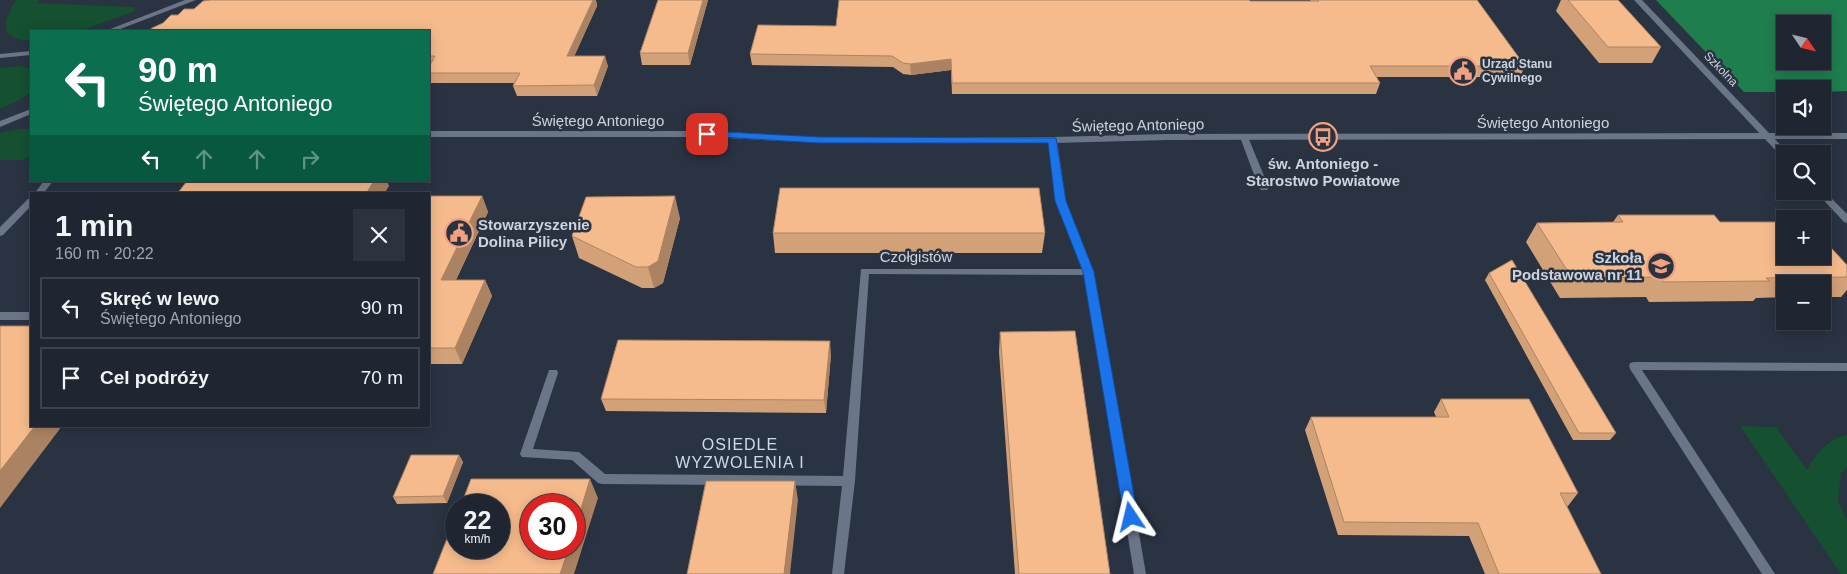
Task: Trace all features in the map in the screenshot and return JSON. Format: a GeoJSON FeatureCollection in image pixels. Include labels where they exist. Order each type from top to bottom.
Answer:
{"type":"FeatureCollection","features":[{"type":"Feature","properties":{"kind":"street"},"geometry":{"type":"LineString","coordinates":[[112,30],[192,0]]}},
{"type":"Feature","properties":{"kind":"street","name":"Szkolna"},"geometry":{"type":"LineString","coordinates":[[1638,0],[1776,146]]}},
{"type":"Feature","properties":{"kind":"street"},"geometry":{"type":"LineString","coordinates":[[126,30],[160,13]]}},
{"type":"Feature","properties":{"kind":"street"},"geometry":{"type":"LineString","coordinates":[[2,55],[30,53]]}},
{"type":"Feature","properties":{"kind":"street"},"geometry":{"type":"LineString","coordinates":[[0,124],[30,111]]}},
{"type":"Feature","properties":{"kind":"street"},"geometry":{"type":"LineString","coordinates":[[12,120],[30,121]]}},
{"type":"Feature","properties":{"kind":"street","name":"Świętego Antoniego"},"geometry":{"type":"LineString","coordinates":[[430,134],[707,134],[819,140],[1847,136]]}},
{"type":"Feature","properties":{"kind":"street"},"geometry":{"type":"LineString","coordinates":[[1244,137],[1264,188]]}},
{"type":"Feature","properties":{"kind":"street"},"geometry":{"type":"LineString","coordinates":[[1052,140],[1060,201],[1089,272],[1140,574]]}},
{"type":"Feature","properties":{"kind":"street"},"geometry":{"type":"LineString","coordinates":[[40,192],[49,182]]}},
{"type":"Feature","properties":{"kind":"street"},"geometry":{"type":"LineString","coordinates":[[1828,200],[1847,220]]}},
{"type":"Feature","properties":{"kind":"street"},"geometry":{"type":"LineString","coordinates":[[0,234],[30,202]]}},
{"type":"Feature","properties":{"kind":"street","name":"Czołgistów"},"geometry":{"type":"LineString","coordinates":[[838,574],[849,481],[864,271],[1089,272]]}},
{"type":"Feature","properties":{"kind":"street"},"geometry":{"type":"LineString","coordinates":[[0,316],[30,316]]}},
{"type":"Feature","properties":{"kind":"street"},"geometry":{"type":"LineString","coordinates":[[1769,574],[1634,366],[1847,368]]}},
{"type":"Feature","properties":{"kind":"street"},"geometry":{"type":"LineString","coordinates":[[553,373],[526,454],[575,455],[602,479],[849,481]]}},
{"type":"Feature","properties":{"kind":"green space"},"geometry":{"type":"Polygon","coordinates":[[[16,0],[40,0],[36,3],[134,7],[135,11],[83,30],[30,30],[30,41],[8,34],[6,24],[16,0]]]}},
{"type":"Feature","properties":{"kind":"green space"},"geometry":{"type":"Polygon","coordinates":[[[1656,0],[1847,0],[1847,91],[1831,92],[1831,80],[1776,80],[1776,92],[1744,92],[1656,0]]]}},
{"type":"Feature","properties":{"kind":"green space"},"geometry":{"type":"Polygon","coordinates":[[[21,66],[30,69],[30,93],[0,109],[0,68],[21,66]]]}},
{"type":"Feature","properties":{"kind":"green space"},"geometry":{"type":"Polygon","coordinates":[[[30,129],[30,156],[23,160],[0,160],[0,133],[30,129]]]}},
{"type":"Feature","properties":{"kind":"green space"},"geometry":{"type":"Polygon","coordinates":[[[1740,426],[1776,427],[1807,470],[1823,448],[1834,439],[1847,435],[1847,467],[1841,473],[1838,501],[1847,520],[1847,574],[1841,574],[1740,426]]]}},
{"type":"Feature","properties":{"kind":"building"},"geometry":{"type":"Polygon","coordinates":[[[593,0],[567,56],[605,56],[594,85],[513,86],[520,73],[430,73],[430,65],[435,56],[430,56],[430,30],[149,30],[163,23],[171,15],[178,15],[184,9],[194,9],[203,1],[593,0]]]}},
{"type":"Feature","properties":{"kind":"building"},"geometry":{"type":"Polygon","coordinates":[[[658,0],[703,0],[688,53],[640,53],[658,0]]]}},
{"type":"Feature","properties":{"kind":"building"},"geometry":{"type":"Polygon","coordinates":[[[839,0],[1477,0],[1525,66],[1370,66],[1380,83],[952,83],[951,59],[910,64],[903,63],[892,56],[750,54],[758,25],[836,26],[839,0]]]}},
{"type":"Feature","properties":{"kind":"building"},"geometry":{"type":"Polygon","coordinates":[[[1568,0],[1618,0],[1661,47],[1608,47],[1568,0]]]}},
{"type":"Feature","properties":{"kind":"building"},"geometry":{"type":"Polygon","coordinates":[[[186,182],[373,182],[367,192],[179,192],[186,182]]]}},
{"type":"Feature","properties":{"kind":"building"},"geometry":{"type":"Polygon","coordinates":[[[780,188],[1039,188],[1045,233],[773,233],[780,188]]]}},
{"type":"Feature","properties":{"kind":"building"},"geometry":{"type":"Polygon","coordinates":[[[430,196],[482,196],[441,280],[485,280],[455,348],[430,348],[430,196]]]}},
{"type":"Feature","properties":{"kind":"building"},"geometry":{"type":"Polygon","coordinates":[[[675,196],[658,261],[648,267],[636,267],[572,236],[586,197],[675,196]]]}},
{"type":"Feature","properties":{"kind":"building"},"geometry":{"type":"Polygon","coordinates":[[[1618,215],[1714,215],[1720,222],[1776,222],[1776,265],[1831,265],[1831,248],[1847,265],[1847,277],[1831,277],[1831,275],[1776,275],[1776,278],[1766,278],[1770,281],[1663,282],[1660,277],[1572,278],[1537,223],[1623,222],[1618,215]]]}},
{"type":"Feature","properties":{"kind":"building"},"geometry":{"type":"Polygon","coordinates":[[[1512,260],[1616,433],[1579,433],[1489,273],[1512,260]]]}},
{"type":"Feature","properties":{"kind":"building"},"geometry":{"type":"Polygon","coordinates":[[[0,326],[30,326],[30,427],[34,427],[0,471],[0,326]]]}},
{"type":"Feature","properties":{"kind":"building"},"geometry":{"type":"Polygon","coordinates":[[[1075,331],[1110,574],[1019,574],[1000,332],[1075,331]]]}},
{"type":"Feature","properties":{"kind":"building"},"geometry":{"type":"Polygon","coordinates":[[[618,340],[830,341],[824,400],[601,399],[618,340]]]}},
{"type":"Feature","properties":{"kind":"building"},"geometry":{"type":"Polygon","coordinates":[[[1441,399],[1529,399],[1578,493],[1560,493],[1601,574],[1499,574],[1478,523],[1344,522],[1311,417],[1449,417],[1441,399]]]}},
{"type":"Feature","properties":{"kind":"building"},"geometry":{"type":"Polygon","coordinates":[[[411,455],[459,455],[443,496],[393,497],[411,455]]]}},
{"type":"Feature","properties":{"kind":"building"},"geometry":{"type":"Polygon","coordinates":[[[471,479],[590,479],[585,496],[585,494],[520,494],[520,559],[565,559],[560,574],[433,574],[445,544],[445,559],[510,559],[510,494],[465,494],[471,479]]]}},
{"type":"Feature","properties":{"kind":"building"},"geometry":{"type":"Polygon","coordinates":[[[706,481],[795,481],[784,574],[687,574],[706,481]]]}},
{"type":"Feature","properties":{"kind":"place","name":"Urząd Stanu Cywilnego"},"geometry":{"type":"Point","coordinates":[1463,71]}},
{"type":"Feature","properties":{"kind":"place","name":"św. Antoniego - Starostwo Powiatowe"},"geometry":{"type":"Point","coordinates":[1323,137]}},
{"type":"Feature","properties":{"kind":"place","name":"Stowarzyszenie Dolina Pilicy"},"geometry":{"type":"Point","coordinates":[459,233]}},
{"type":"Feature","properties":{"kind":"place","name":"Szkoła Podstawowa nr 11"},"geometry":{"type":"Point","coordinates":[1661,266]}},
{"type":"Feature","properties":{"kind":"district","name":"OSIEDLE WYZWOLENIA I"},"geometry":{"type":"Point","coordinates":[740,453]}},
{"type":"Feature","properties":{"kind":"route"},"geometry":{"type":"LineString","coordinates":[[707,134],[819,140],[1052,140],[1060,201],[1089,272],[1131,517]]}}]}
